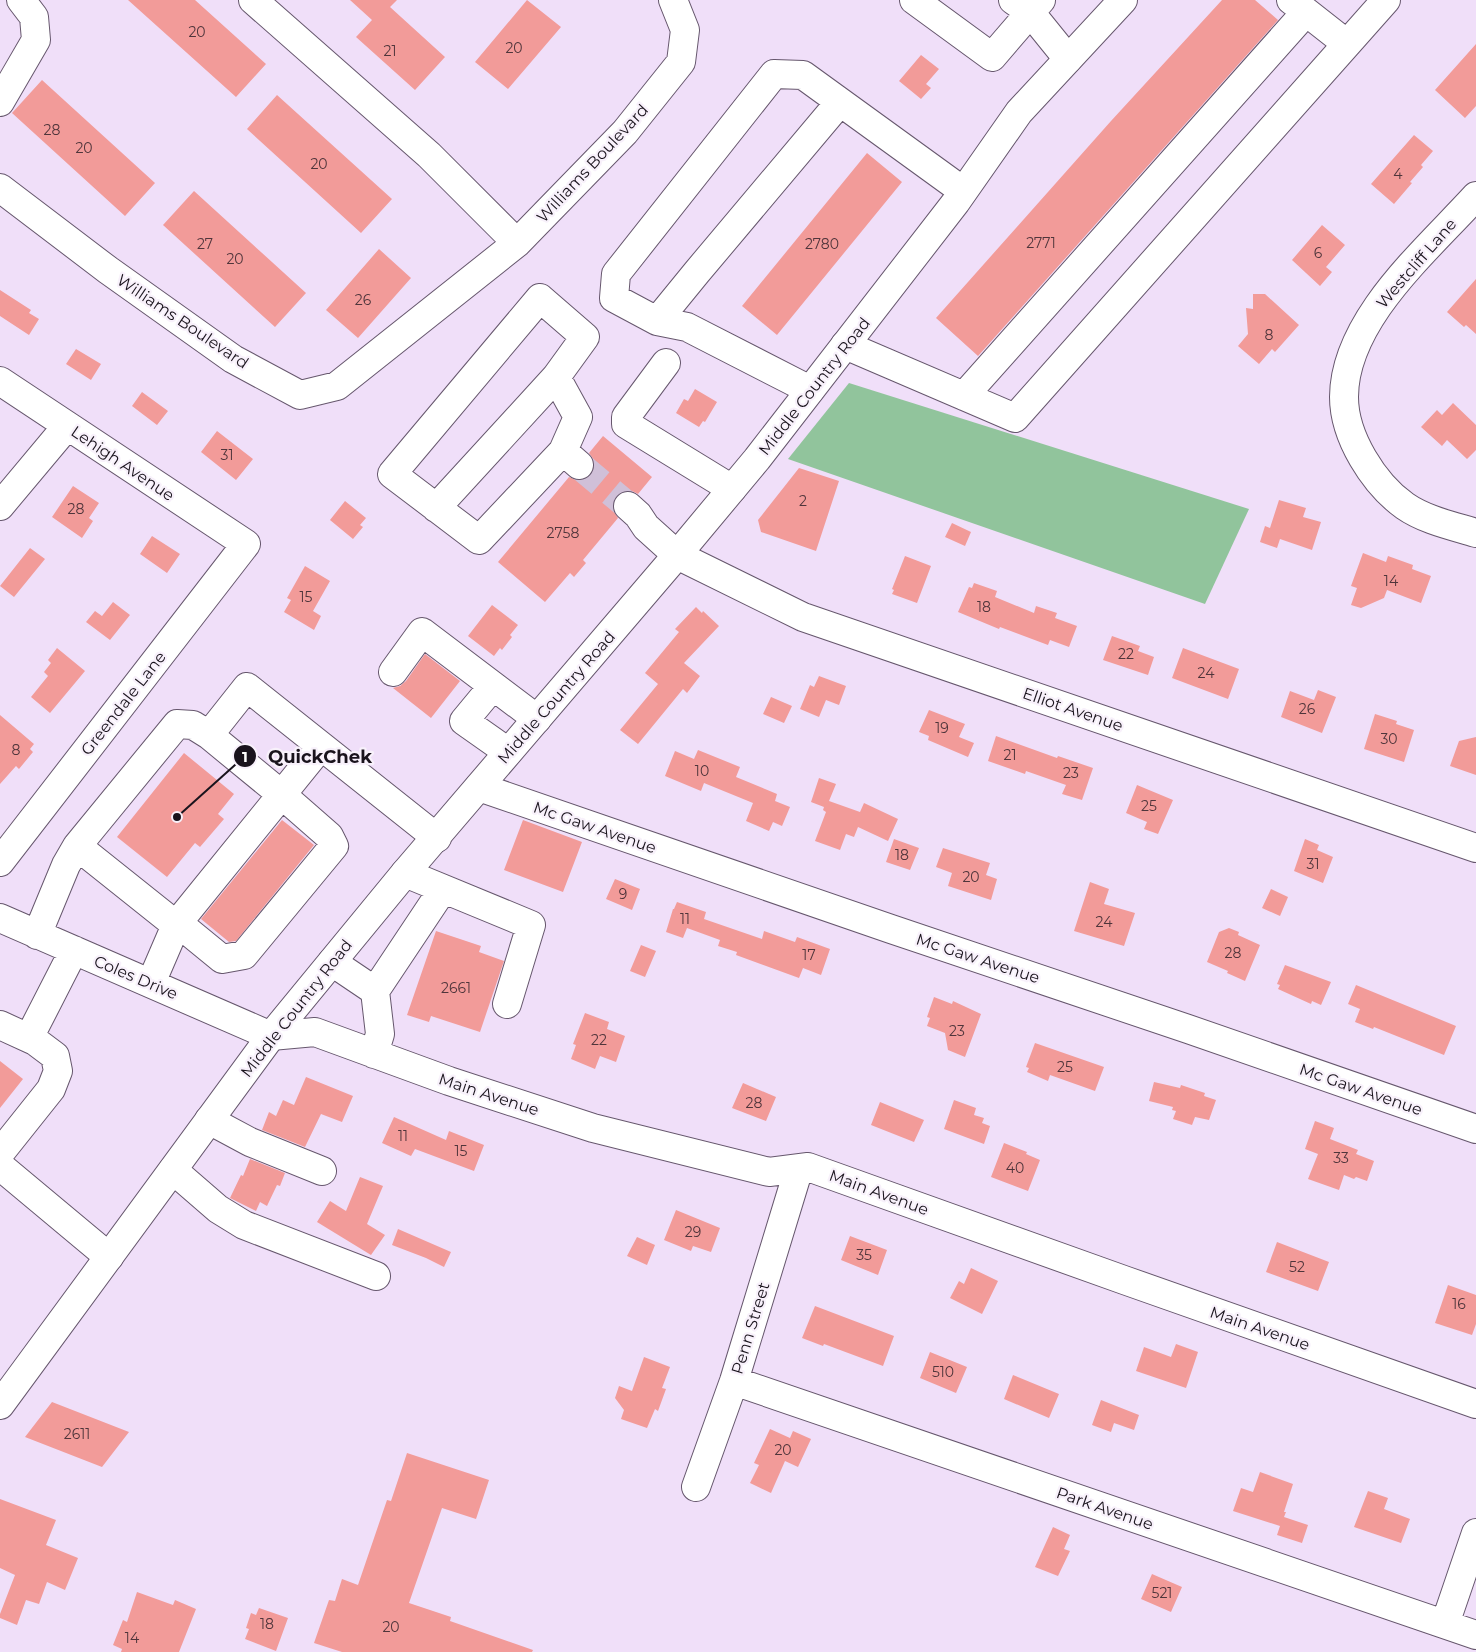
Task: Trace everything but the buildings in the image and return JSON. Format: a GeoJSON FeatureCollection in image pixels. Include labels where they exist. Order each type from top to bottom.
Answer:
{"type":"FeatureCollection","features":[{"type":"Feature","properties":{"kind":"street"},"geometry":{"type":"LineString","coordinates":[[0,102],[36,40],[34,17],[21,0]]}},
{"type":"Feature","properties":{"kind":"street"},"geometry":{"type":"LineString","coordinates":[[253,0],[429,154],[517,243]]}},
{"type":"Feature","properties":{"kind":"street","name":"Williams Boulevard"},"geometry":{"type":"LineString","coordinates":[[0,188],[108,270],[233,360],[300,394],[336,386],[517,243],[625,132],[681,62],[685,30],[673,0]]}},
{"type":"Feature","properties":{"kind":"street"},"geometry":{"type":"LineString","coordinates":[[914,0],[992,57],[1028,4],[1068,59]]}},
{"type":"Feature","properties":{"kind":"street","name":"Middle Country Road"},"geometry":{"type":"LineString","coordinates":[[0,1405],[271,1036],[405,873],[437,838],[732,489],[963,191],[1019,112],[1123,0]]}},
{"type":"Feature","properties":{"kind":"street"},"geometry":{"type":"LineString","coordinates":[[845,345],[1015,418],[1386,0]]}},
{"type":"Feature","properties":{"kind":"street"},"geometry":{"type":"LineString","coordinates":[[964,396],[1299,6],[1346,44]]}},
{"type":"Feature","properties":{"kind":"street"},"geometry":{"type":"LineString","coordinates":[[810,390],[687,326],[657,321],[614,298],[616,274],[774,74],[803,76],[963,191]]}},
{"type":"Feature","properties":{"kind":"street"},"geometry":{"type":"LineString","coordinates":[[657,321],[840,102]]}},
{"type":"Feature","properties":{"kind":"street","name":"Westcliff Lane"},"geometry":{"type":"LineString","coordinates":[[1476,196],[1400,278],[1378,306],[1355,347],[1348,368],[1344,398],[1347,420],[1353,439],[1365,463],[1383,486],[1406,507],[1428,517],[1476,533]]}},
{"type":"Feature","properties":{"kind":"street"},"geometry":{"type":"LineString","coordinates":[[436,508],[556,377],[585,337],[540,298],[392,474],[436,508],[478,540],[571,458],[578,417],[556,377]]}},
{"type":"Feature","properties":{"kind":"street"},"geometry":{"type":"LineString","coordinates":[[666,362],[626,417],[626,424],[732,489]]}},
{"type":"Feature","properties":{"kind":"street","name":"Lehigh Avenue"},"geometry":{"type":"LineString","coordinates":[[0,380],[246,544]]}},
{"type":"Feature","properties":{"kind":"street"},"geometry":{"type":"LineString","coordinates":[[0,506],[67,426]]}},
{"type":"Feature","properties":{"kind":"street","name":"Elliot Avenue"},"geometry":{"type":"LineString","coordinates":[[628,506],[646,527],[677,556],[803,617],[1476,848]]}},
{"type":"Feature","properties":{"kind":"street","name":"Greendale Lane"},"geometry":{"type":"LineString","coordinates":[[0,862],[246,544]]}},
{"type":"Feature","properties":{"kind":"street"},"geometry":{"type":"LineString","coordinates":[[393,672],[422,632],[537,719]]}},
{"type":"Feature","properties":{"kind":"street"},"geometry":{"type":"LineString","coordinates":[[493,686],[464,721],[508,752]]}},
{"type":"Feature","properties":{"kind":"street"},"geometry":{"type":"LineString","coordinates":[[209,735],[247,687],[437,838]]}},
{"type":"Feature","properties":{"kind":"street"},"geometry":{"type":"LineString","coordinates":[[38,934],[66,865],[77,846],[176,724],[193,724],[209,735],[282,794],[329,836],[334,846],[244,955],[222,959],[77,846]]}},
{"type":"Feature","properties":{"kind":"street"},"geometry":{"type":"LineString","coordinates":[[151,984],[177,924],[320,746]]}},
{"type":"Feature","properties":{"kind":"street","name":"Mc Gaw Avenue"},"geometry":{"type":"LineString","coordinates":[[480,787],[892,930],[1188,1029],[1476,1130]]}},
{"type":"Feature","properties":{"kind":"street"},"geometry":{"type":"LineString","coordinates":[[405,873],[531,925],[507,1004]]}},
{"type":"Feature","properties":{"kind":"street"},"geometry":{"type":"LineString","coordinates":[[374,1054],[380,1034],[375,991],[443,889]]}},
{"type":"Feature","properties":{"kind":"street","name":"Coles Drive"},"geometry":{"type":"LineString","coordinates":[[0,918],[271,1036]]}},
{"type":"Feature","properties":{"kind":"street"},"geometry":{"type":"LineString","coordinates":[[29,1038],[74,950]]}},
{"type":"Feature","properties":{"kind":"street"},"geometry":{"type":"LineString","coordinates":[[332,962],[375,991]]}},
{"type":"Feature","properties":{"kind":"street"},"geometry":{"type":"LineString","coordinates":[[0,1025],[35,1041],[56,1056],[58,1071],[51,1089],[0,1154]]}},
{"type":"Feature","properties":{"kind":"street","name":"Main Avenue"},"geometry":{"type":"LineString","coordinates":[[271,1036],[315,1032],[449,1081],[593,1128],[769,1172],[808,1167],[1476,1404]]}},
{"type":"Feature","properties":{"kind":"street"},"geometry":{"type":"LineString","coordinates":[[209,1120],[250,1142],[322,1171]]}},
{"type":"Feature","properties":{"kind":"street"},"geometry":{"type":"LineString","coordinates":[[0,1166],[108,1257]]}},
{"type":"Feature","properties":{"kind":"street","name":"Penn Street"},"geometry":{"type":"LineString","coordinates":[[696,1487],[734,1381],[799,1168]]}},
{"type":"Feature","properties":{"kind":"street"},"geometry":{"type":"LineString","coordinates":[[172,1170],[218,1209],[244,1225],[376,1276]]}},
{"type":"Feature","properties":{"kind":"street","name":"Park Avenue"},"geometry":{"type":"LineString","coordinates":[[734,1381],[1476,1635]]}},
{"type":"Feature","properties":{"kind":"street"},"geometry":{"type":"LineString","coordinates":[[1445,1624],[1476,1533]]}},
{"type":"Feature","properties":{"kind":"green space"},"geometry":{"type":"Polygon","coordinates":[[[849,383],[1249,509],[1205,604],[788,459],[849,383]]]}},
{"type":"Feature","properties":{"kind":"tunnel"},"geometry":{"type":"LineString","coordinates":[[579,465],[628,506]]}},
{"type":"Feature","properties":{"kind":"place","name":"QuickChek"},"geometry":{"type":"Point","coordinates":[177,817]}}]}
